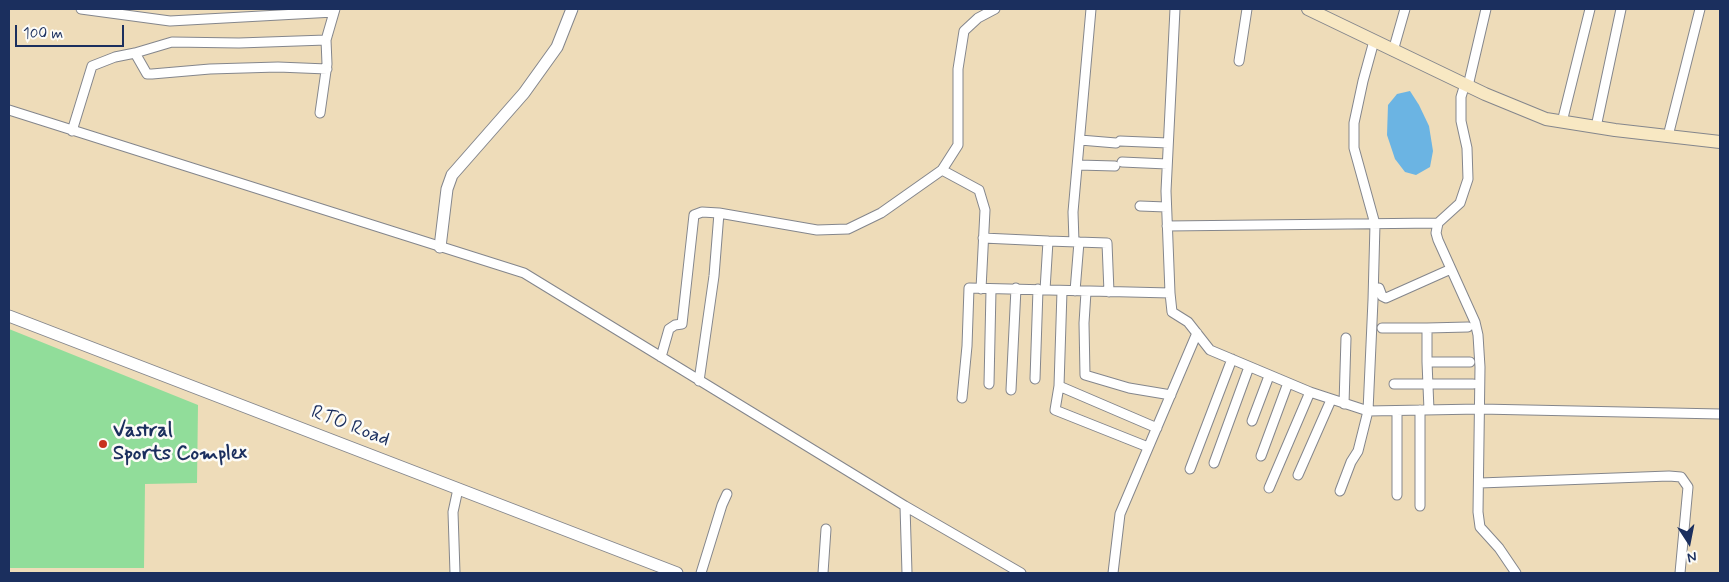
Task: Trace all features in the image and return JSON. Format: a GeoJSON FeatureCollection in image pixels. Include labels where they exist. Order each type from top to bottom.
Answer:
{"type":"FeatureCollection","features":[{"type":"Feature","properties":{"kind":"main road"},"geometry":{"type":"LineString","coordinates":[[1308,9],[1393,51],[1546,119],[1720,142]]}},
{"type":"Feature","properties":{"kind":"street"},"geometry":{"type":"LineString","coordinates":[[81,9],[170,21],[335,10],[326,40],[327,69],[320,113]]}},
{"type":"Feature","properties":{"kind":"street"},"geometry":{"type":"LineString","coordinates":[[440,247],[447,189],[452,175],[524,93],[557,47],[572,9]]}},
{"type":"Feature","properties":{"kind":"street"},"geometry":{"type":"LineString","coordinates":[[661,357],[669,329],[675,325],[682,324],[694,215],[702,212],[719,213],[817,230],[848,229],[881,213],[942,170],[958,145],[958,69],[964,32],[978,18],[995,9]]}},
{"type":"Feature","properties":{"kind":"street"},"geometry":{"type":"LineString","coordinates":[[1075,291],[1076,242],[1073,212],[1091,9]]}},
{"type":"Feature","properties":{"kind":"street"},"geometry":{"type":"LineString","coordinates":[[1175,9],[1166,206],[1170,293],[1172,312],[1188,322],[1210,350],[1310,392],[1368,411],[1480,410],[1720,414]]}},
{"type":"Feature","properties":{"kind":"street"},"geometry":{"type":"LineString","coordinates":[[1238,61],[1247,9]]}},
{"type":"Feature","properties":{"kind":"street"},"geometry":{"type":"LineString","coordinates":[[1393,51],[1405,9]]}},
{"type":"Feature","properties":{"kind":"street"},"geometry":{"type":"LineString","coordinates":[[1486,9],[1467,85],[1461,97],[1461,121],[1467,148],[1468,179],[1460,203],[1438,223],[1436,233],[1475,322],[1478,335],[1480,367],[1480,484],[1478,512],[1480,527],[1499,548],[1516,573]]}},
{"type":"Feature","properties":{"kind":"street"},"geometry":{"type":"LineString","coordinates":[[1562,122],[1590,9]]}},
{"type":"Feature","properties":{"kind":"street"},"geometry":{"type":"LineString","coordinates":[[1596,127],[1621,9]]}},
{"type":"Feature","properties":{"kind":"street"},"geometry":{"type":"LineString","coordinates":[[1668,136],[1700,9]]}},
{"type":"Feature","properties":{"kind":"street"},"geometry":{"type":"LineString","coordinates":[[72,131],[92,66],[115,57],[172,42],[239,43],[326,40]]}},
{"type":"Feature","properties":{"kind":"street"},"geometry":{"type":"LineString","coordinates":[[1340,491],[1351,462],[1358,451],[1368,411],[1374,300],[1375,224],[1354,148],[1354,123],[1374,41]]}},
{"type":"Feature","properties":{"kind":"street"},"geometry":{"type":"LineString","coordinates":[[135,53],[147,74],[278,67],[327,69]]}},
{"type":"Feature","properties":{"kind":"street"},"geometry":{"type":"LineString","coordinates":[[9,110],[524,273],[1011,570],[1022,573]]}},
{"type":"Feature","properties":{"kind":"street"},"geometry":{"type":"LineString","coordinates":[[1080,140],[1168,143]]}},
{"type":"Feature","properties":{"kind":"street"},"geometry":{"type":"LineString","coordinates":[[1078,165],[1167,164]]}},
{"type":"Feature","properties":{"kind":"street"},"geometry":{"type":"LineString","coordinates":[[942,170],[979,190],[985,210],[980,289]]}},
{"type":"Feature","properties":{"kind":"street"},"geometry":{"type":"LineString","coordinates":[[1140,206],[1166,206]]}},
{"type":"Feature","properties":{"kind":"street"},"geometry":{"type":"LineString","coordinates":[[700,381],[714,276],[719,213]]}},
{"type":"Feature","properties":{"kind":"street"},"geometry":{"type":"LineString","coordinates":[[1167,226],[1438,223]]}},
{"type":"Feature","properties":{"kind":"street"},"geometry":{"type":"LineString","coordinates":[[983,238],[1107,243],[1109,292]]}},
{"type":"Feature","properties":{"kind":"street"},"geometry":{"type":"LineString","coordinates":[[1035,379],[1048,241]]}},
{"type":"Feature","properties":{"kind":"street"},"geometry":{"type":"LineString","coordinates":[[1379,288],[1382,296],[1386,298],[1451,269]]}},
{"type":"Feature","properties":{"kind":"street"},"geometry":{"type":"LineString","coordinates":[[962,398],[967,346],[969,288],[1170,293]]}},
{"type":"Feature","properties":{"kind":"street"},"geometry":{"type":"LineString","coordinates":[[1011,390],[1016,288]]}},
{"type":"Feature","properties":{"kind":"street"},"geometry":{"type":"LineString","coordinates":[[989,384],[991,290]]}},
{"type":"Feature","properties":{"kind":"street"},"geometry":{"type":"LineString","coordinates":[[1062,291],[1059,386],[1055,410],[1148,447]]}},
{"type":"Feature","properties":{"kind":"street"},"geometry":{"type":"LineString","coordinates":[[1086,292],[1084,323],[1086,375],[1129,388],[1170,395]]}},
{"type":"Feature","properties":{"kind":"street","name":"RTO Road"},"geometry":{"type":"LineString","coordinates":[[9,316],[677,573]]}},
{"type":"Feature","properties":{"kind":"street"},"geometry":{"type":"LineString","coordinates":[[1382,328],[1468,327]]}},
{"type":"Feature","properties":{"kind":"street"},"geometry":{"type":"LineString","coordinates":[[1420,506],[1424,410],[1428,384],[1427,328]]}},
{"type":"Feature","properties":{"kind":"street"},"geometry":{"type":"LineString","coordinates":[[1113,573],[1120,514],[1196,333]]}},
{"type":"Feature","properties":{"kind":"street"},"geometry":{"type":"LineString","coordinates":[[1344,404],[1346,338]]}},
{"type":"Feature","properties":{"kind":"street"},"geometry":{"type":"LineString","coordinates":[[1190,469],[1232,359]]}},
{"type":"Feature","properties":{"kind":"street"},"geometry":{"type":"LineString","coordinates":[[1427,362],[1470,362]]}},
{"type":"Feature","properties":{"kind":"street"},"geometry":{"type":"LineString","coordinates":[[1214,463],[1249,367]]}},
{"type":"Feature","properties":{"kind":"street"},"geometry":{"type":"LineString","coordinates":[[1252,421],[1269,376]]}},
{"type":"Feature","properties":{"kind":"street"},"geometry":{"type":"LineString","coordinates":[[1261,456],[1288,383]]}},
{"type":"Feature","properties":{"kind":"street"},"geometry":{"type":"LineString","coordinates":[[1394,384],[1473,384]]}},
{"type":"Feature","properties":{"kind":"street"},"geometry":{"type":"LineString","coordinates":[[1059,386],[1156,428]]}},
{"type":"Feature","properties":{"kind":"street"},"geometry":{"type":"LineString","coordinates":[[1269,488],[1310,392]]}},
{"type":"Feature","properties":{"kind":"street"},"geometry":{"type":"LineString","coordinates":[[1298,475],[1331,400]]}},
{"type":"Feature","properties":{"kind":"street"},"geometry":{"type":"LineString","coordinates":[[1397,410],[1397,495]]}},
{"type":"Feature","properties":{"kind":"street"},"geometry":{"type":"LineString","coordinates":[[1480,484],[1681,477],[1688,487],[1680,573]]}},
{"type":"Feature","properties":{"kind":"street"},"geometry":{"type":"LineString","coordinates":[[455,573],[453,512],[458,489]]}},
{"type":"Feature","properties":{"kind":"street"},"geometry":{"type":"LineString","coordinates":[[701,573],[727,494]]}},
{"type":"Feature","properties":{"kind":"street"},"geometry":{"type":"LineString","coordinates":[[905,506],[907,573]]}},
{"type":"Feature","properties":{"kind":"street"},"geometry":{"type":"LineString","coordinates":[[823,573],[826,529]]}},
{"type":"Feature","properties":{"kind":"green space","name":"Vastral Sports Complex"},"geometry":{"type":"Polygon","coordinates":[[[9,329],[198,405],[197,483],[145,484],[144,568],[9,568],[9,329]]]}},
{"type":"Feature","properties":{"kind":"water"},"geometry":{"type":"Polygon","coordinates":[[[1410,91],[1429,126],[1433,151],[1430,167],[1416,175],[1405,172],[1395,159],[1387,135],[1388,105],[1397,94],[1410,91]]]}},
{"type":"Feature","properties":{"kind":"place","name":"Vastral Sports Complex"},"geometry":{"type":"Point","coordinates":[103,444]}}]}
